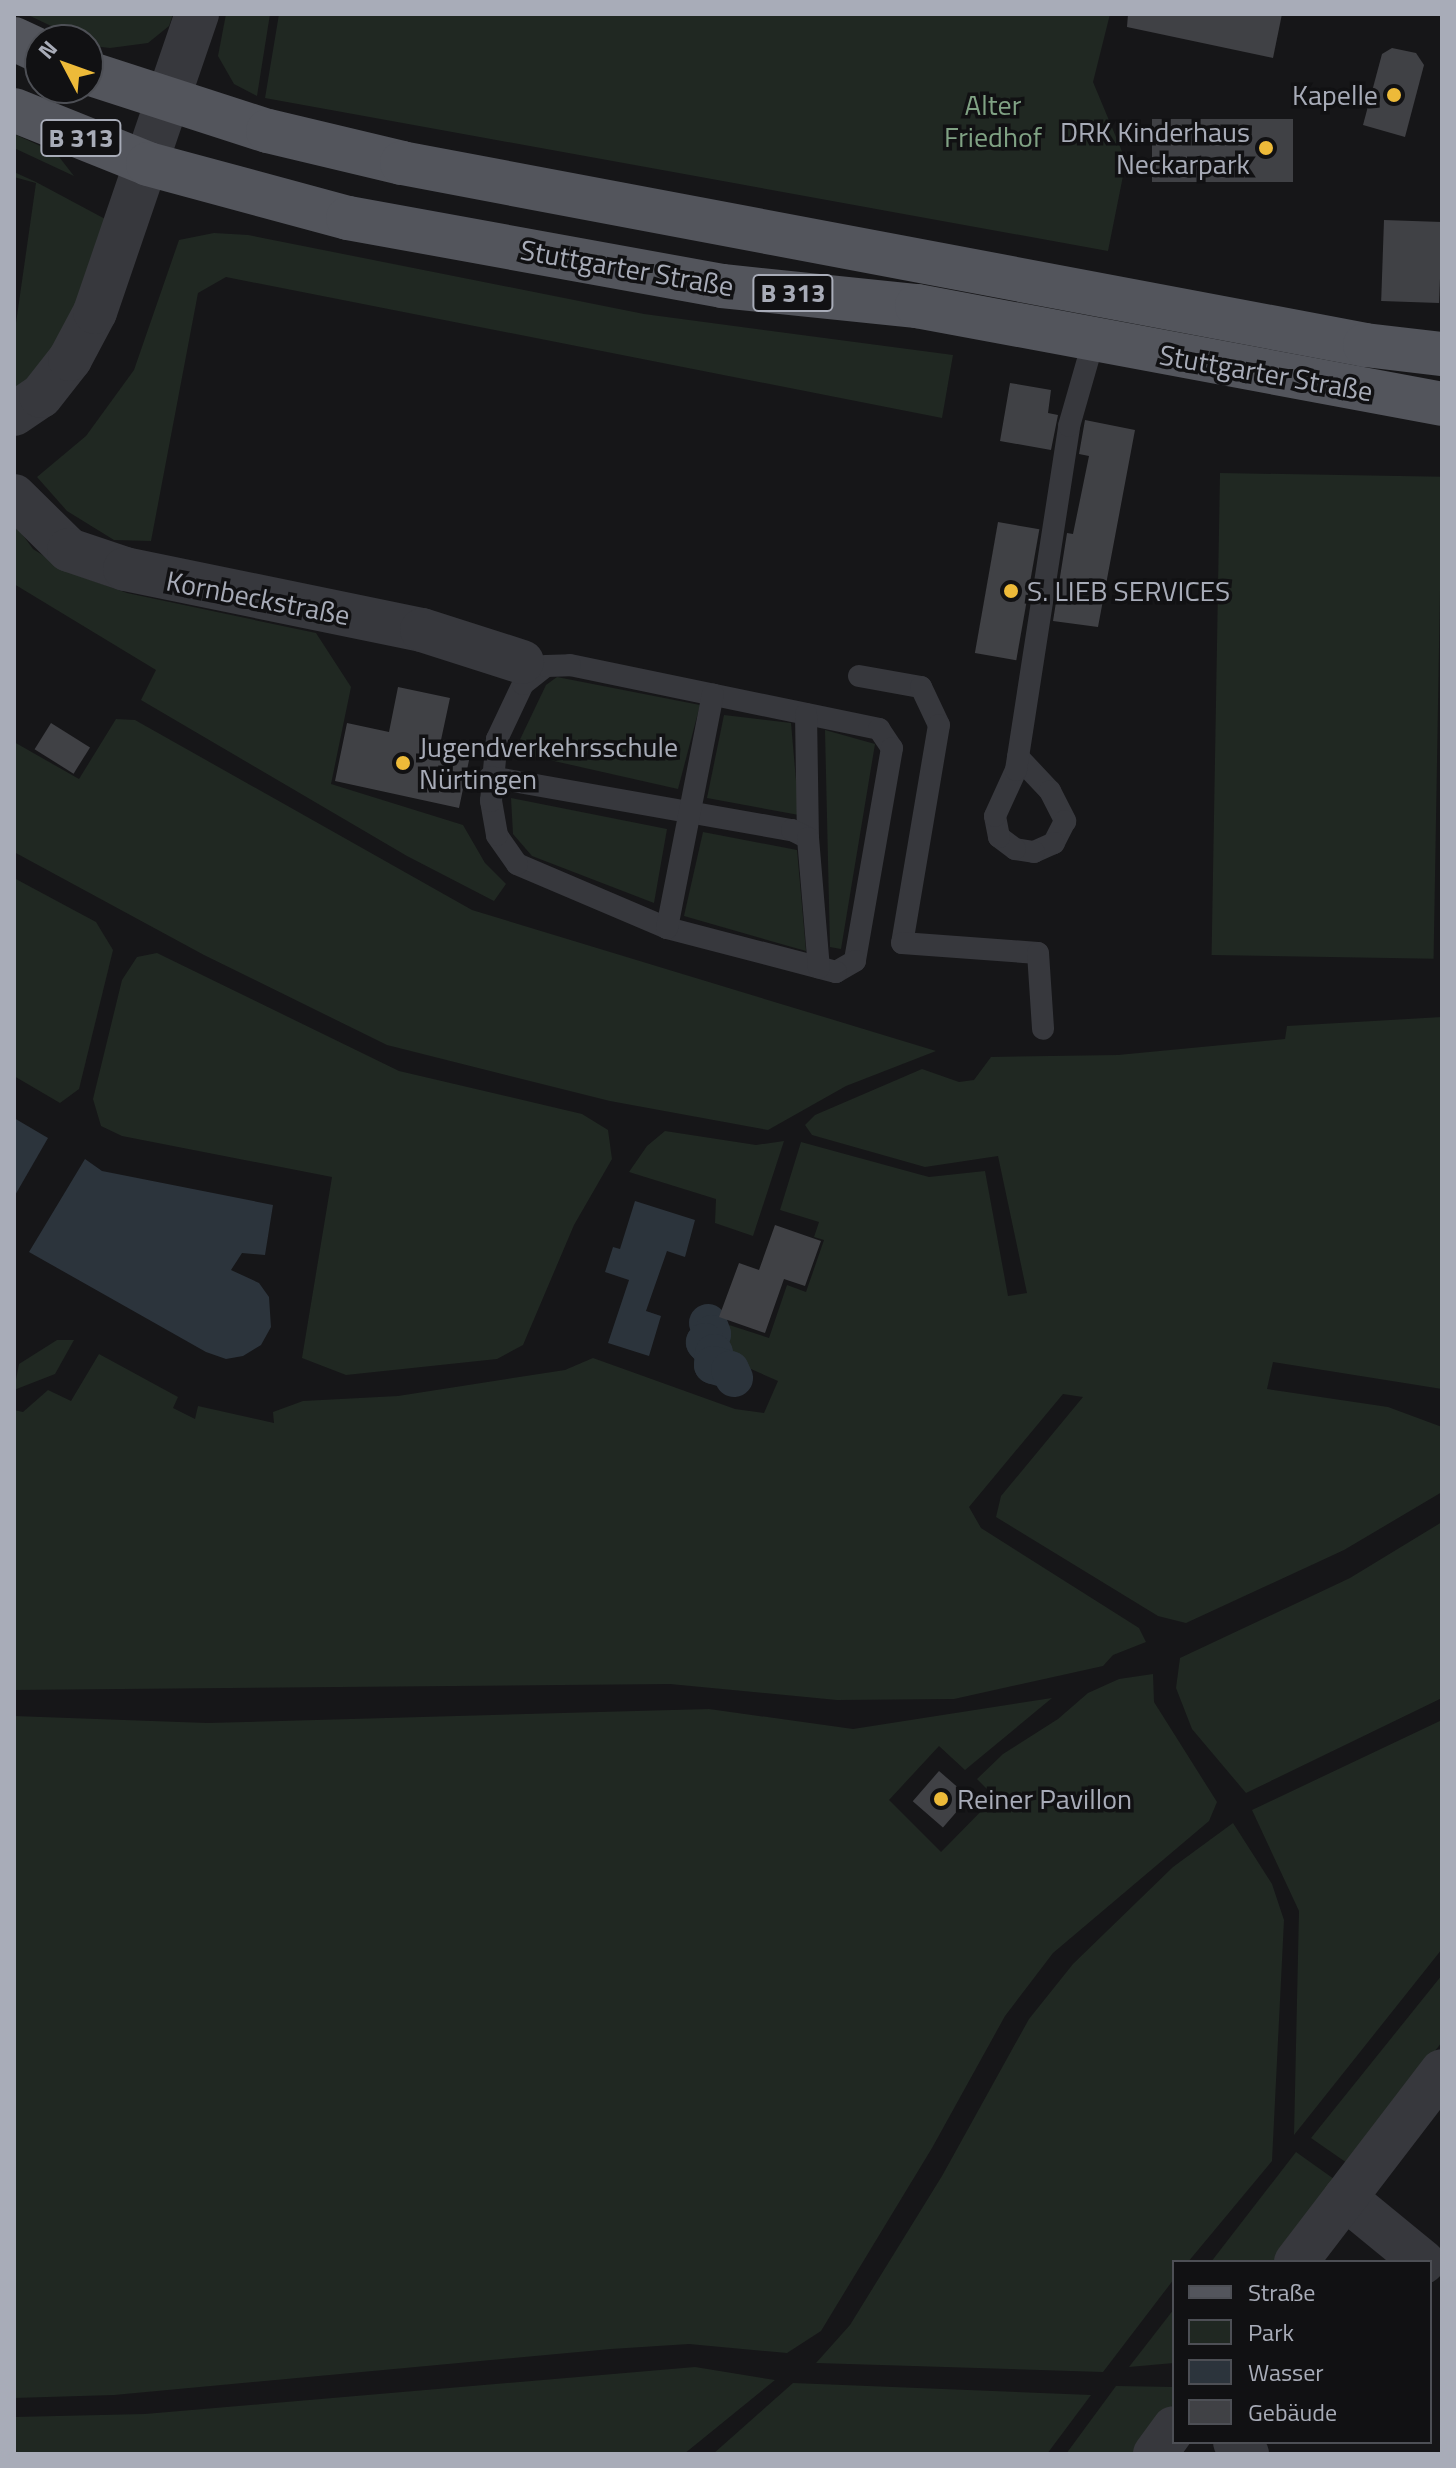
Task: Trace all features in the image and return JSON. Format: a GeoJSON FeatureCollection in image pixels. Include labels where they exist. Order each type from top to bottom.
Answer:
{"type":"FeatureCollection","features":[{"type":"Feature","properties":{"kind":"main road","name":"Stuttgarter Straße"},"geometry":{"type":"LineString","coordinates":[[104,79],[169,103],[402,163],[1365,345],[1442,354]]}},
{"type":"Feature","properties":{"kind":"main road","name":"Stuttgarter Straße"},"geometry":{"type":"LineString","coordinates":[[14,110],[148,164],[348,218],[722,286],[917,306],[1093,342],[1442,404]]}},
{"type":"Feature","properties":{"kind":"street"},"geometry":{"type":"LineString","coordinates":[[14,414],[41,396],[70,359],[95,312],[197,14]]}},
{"type":"Feature","properties":{"kind":"street","name":"Kornbeckstraße"},"geometry":{"type":"LineString","coordinates":[[14,496],[69,550],[125,569],[422,630],[530,668]]}},
{"type":"Feature","properties":{"kind":"street"},"geometry":{"type":"LineString","coordinates":[[1298,2260],[1442,2071]]}},
{"type":"Feature","properties":{"kind":"street"},"geometry":{"type":"LineString","coordinates":[[1345,2198],[1421,2260]]}},
{"type":"Feature","properties":{"kind":"street"},"geometry":{"type":"LineString","coordinates":[[1155,2454],[1172,2431]]}},
{"type":"Feature","properties":{"kind":"lane"},"geometry":{"type":"LineString","coordinates":[[1018,757],[1069,426],[1105,295]]}},
{"type":"Feature","properties":{"kind":"lane"},"geometry":{"type":"LineString","coordinates":[[570,665],[879,729],[892,748],[855,961],[836,972],[667,928],[517,864],[497,835],[490,777],[497,739],[530,668],[570,665]]}},
{"type":"Feature","properties":{"kind":"lane"},"geometry":{"type":"LineString","coordinates":[[859,676],[921,687],[939,725],[902,943],[1038,953],[1043,1029]]}},
{"type":"Feature","properties":{"kind":"lane"},"geometry":{"type":"LineString","coordinates":[[667,928],[713,694]]}},
{"type":"Feature","properties":{"kind":"lane"},"geometry":{"type":"LineString","coordinates":[[806,714],[808,838],[819,968]]}},
{"type":"Feature","properties":{"kind":"lane"},"geometry":{"type":"LineString","coordinates":[[490,777],[792,830],[808,838]]}},
{"type":"Feature","properties":{"kind":"green space"},"geometry":{"type":"Polygon","coordinates":[[[26,14],[173,14],[169,26],[148,43],[110,48],[104,47],[104,24],[47,24],[26,14]]]}},
{"type":"Feature","properties":{"kind":"green space"},"geometry":{"type":"Polygon","coordinates":[[[226,14],[270,14],[257,96],[234,84],[218,56],[226,14]]]}},
{"type":"Feature","properties":{"kind":"green space","name":"Alter Friedhof"},"geometry":{"type":"Polygon","coordinates":[[[279,14],[1110,14],[1093,82],[1126,161],[1108,251],[265,98],[279,14]]]}},
{"type":"Feature","properties":{"kind":"green space"},"geometry":{"type":"Polygon","coordinates":[[[14,134],[56,153],[74,176],[14,148],[14,134]]]}},
{"type":"Feature","properties":{"kind":"green space"},"geometry":{"type":"Polygon","coordinates":[[[14,172],[36,182],[107,220],[66,349],[14,396],[14,337],[36,183],[14,177],[14,172]]]}},
{"type":"Feature","properties":{"kind":"green space"},"geometry":{"type":"Polygon","coordinates":[[[214,233],[248,235],[644,314],[953,355],[942,418],[226,277],[198,293],[151,541],[114,540],[67,511],[37,477],[86,436],[134,370],[179,240],[214,233]]]}},
{"type":"Feature","properties":{"kind":"green space"},"geometry":{"type":"Polygon","coordinates":[[[1220,473],[1442,477],[1434,959],[1212,955],[1220,473]]]}},
{"type":"Feature","properties":{"kind":"green space"},"geometry":{"type":"Polygon","coordinates":[[[14,523],[33,549],[71,573],[127,593],[316,633],[351,687],[331,784],[463,825],[485,863],[506,884],[494,901],[407,856],[141,700],[156,670],[14,584],[14,523]]]}},
{"type":"Feature","properties":{"kind":"green space"},"geometry":{"type":"Polygon","coordinates":[[[557,677],[700,705],[678,789],[514,752],[546,685],[557,677]]]}},
{"type":"Feature","properties":{"kind":"green space"},"geometry":{"type":"Polygon","coordinates":[[[724,715],[791,723],[799,815],[707,798],[724,715]]]}},
{"type":"Feature","properties":{"kind":"green space"},"geometry":{"type":"Polygon","coordinates":[[[116,719],[135,720],[472,910],[936,1051],[846,1086],[768,1130],[610,1101],[387,1045],[204,955],[14,852],[14,742],[79,779],[116,719]]]}},
{"type":"Feature","properties":{"kind":"green space"},"geometry":{"type":"Polygon","coordinates":[[[825,730],[875,744],[841,949],[830,947],[825,730]]]}},
{"type":"Feature","properties":{"kind":"green space"},"geometry":{"type":"Polygon","coordinates":[[[511,798],[667,829],[654,903],[532,856],[513,834],[511,798]]]}},
{"type":"Feature","properties":{"kind":"green space"},"geometry":{"type":"Polygon","coordinates":[[[703,832],[797,850],[806,951],[684,916],[703,832]]]}},
{"type":"Feature","properties":{"kind":"green space"},"geometry":{"type":"Polygon","coordinates":[[[14,878],[96,922],[113,950],[79,1089],[60,1103],[14,1076],[14,878]]]}},
{"type":"Feature","properties":{"kind":"green space"},"geometry":{"type":"Polygon","coordinates":[[[157,953],[399,1071],[582,1114],[608,1130],[612,1159],[574,1225],[523,1345],[497,1359],[346,1375],[302,1358],[332,1177],[122,1136],[101,1126],[93,1099],[122,980],[137,957],[157,953]]]}},
{"type":"Feature","properties":{"kind":"green space"},"geometry":{"type":"Polygon","coordinates":[[[1442,1017],[1442,1389],[1273,1362],[1267,1389],[1388,1407],[1442,1427],[1442,1492],[1344,1550],[1186,1623],[1158,1616],[996,1517],[1001,1496],[1083,1397],[1063,1394],[969,1507],[981,1528],[1139,1628],[1146,1642],[1113,1655],[1103,1666],[954,1699],[837,1700],[670,1684],[14,1690],[14,1410],[23,1412],[48,1390],[71,1401],[99,1354],[178,1397],[173,1408],[195,1419],[198,1406],[274,1423],[273,1412],[303,1401],[398,1396],[565,1370],[593,1358],[735,1409],[764,1413],[778,1381],[724,1357],[726,1324],[769,1338],[787,1285],[806,1292],[824,1240],[814,1237],[819,1222],[780,1210],[801,1142],[929,1177],[985,1171],[1008,1296],[1027,1293],[998,1156],[925,1167],[812,1135],[805,1125],[815,1115],[922,1069],[959,1082],[974,1080],[991,1057],[1118,1055],[1285,1039],[1287,1026],[1442,1017]]]}},
{"type":"Feature","properties":{"kind":"green space"},"geometry":{"type":"Polygon","coordinates":[[[665,1131],[756,1145],[784,1141],[753,1236],[715,1223],[716,1199],[629,1172],[647,1146],[665,1131]]]}},
{"type":"Feature","properties":{"kind":"green space"},"geometry":{"type":"Polygon","coordinates":[[[57,1340],[74,1340],[55,1374],[14,1390],[19,1364],[57,1340]]]}},
{"type":"Feature","properties":{"kind":"green space"},"geometry":{"type":"Polygon","coordinates":[[[1442,1522],[1442,1698],[1246,1793],[1192,1729],[1176,1688],[1180,1658],[1350,1578],[1442,1522]]]}},
{"type":"Feature","properties":{"kind":"green space"},"geometry":{"type":"Polygon","coordinates":[[[1153,1674],[1154,1702],[1217,1802],[1209,1821],[1053,1953],[1005,2016],[932,2148],[821,2331],[787,2353],[689,2344],[114,2395],[14,2398],[14,1716],[207,1723],[709,1709],[853,1729],[1052,1698],[965,1770],[939,1746],[889,1800],[941,1852],[995,1797],[977,1779],[1003,1754],[1058,1719],[1088,1693],[1119,1679],[1153,1674]]]}},
{"type":"Feature","properties":{"kind":"green space"},"geometry":{"type":"Polygon","coordinates":[[[1442,1720],[1442,1949],[1294,2135],[1299,1911],[1252,1810],[1442,1720]]]}},
{"type":"Feature","properties":{"kind":"green space"},"geometry":{"type":"Polygon","coordinates":[[[1233,1823],[1272,1884],[1284,1920],[1272,2161],[1190,2260],[1172,2260],[1172,2282],[1103,2372],[816,2363],[850,2325],[942,2176],[1029,2019],[1073,1964],[1173,1867],[1233,1823]]]}},
{"type":"Feature","properties":{"kind":"green space"},"geometry":{"type":"Polygon","coordinates":[[[1442,1975],[1442,2042],[1347,2163],[1311,2138],[1442,1975]]]}},
{"type":"Feature","properties":{"kind":"green space"},"geometry":{"type":"Polygon","coordinates":[[[1296,2152],[1334,2179],[1275,2260],[1213,2260],[1296,2152]]]}},
{"type":"Feature","properties":{"kind":"green space"},"geometry":{"type":"Polygon","coordinates":[[[1172,2312],[1172,2363],[1129,2367],[1172,2312]]]}},
{"type":"Feature","properties":{"kind":"green space"},"geometry":{"type":"Polygon","coordinates":[[[695,2367],[775,2380],[684,2454],[14,2454],[14,2417],[145,2414],[695,2367]]]}},
{"type":"Feature","properties":{"kind":"green space"},"geometry":{"type":"Polygon","coordinates":[[[793,2383],[1091,2395],[1047,2454],[713,2454],[793,2383]]]}},
{"type":"Feature","properties":{"kind":"green space"},"geometry":{"type":"Polygon","coordinates":[[[1116,2386],[1172,2387],[1172,2406],[1136,2454],[1066,2454],[1116,2386]]]}},
{"type":"Feature","properties":{"kind":"water"},"geometry":{"type":"Polygon","coordinates":[[[14,1118],[48,1138],[14,1197],[14,1118]]]}},
{"type":"Feature","properties":{"kind":"water"},"geometry":{"type":"Polygon","coordinates":[[[85,1159],[102,1171],[273,1205],[265,1255],[242,1253],[231,1270],[259,1283],[269,1297],[271,1327],[261,1345],[243,1356],[226,1359],[206,1352],[29,1252],[85,1159]]]}},
{"type":"Feature","properties":{"kind":"water"},"geometry":{"type":"Polygon","coordinates":[[[635,1201],[695,1220],[685,1257],[667,1251],[646,1311],[661,1316],[649,1356],[608,1343],[629,1280],[605,1272],[613,1247],[620,1249],[635,1201]]]}},
{"type":"Feature","properties":{"kind":"building"},"geometry":{"type":"Polygon","coordinates":[[[1128,14],[1282,14],[1273,58],[1127,27],[1128,14]]]}},
{"type":"Feature","properties":{"kind":"building","name":"Kapelle"},"geometry":{"type":"Polygon","coordinates":[[[1392,48],[1416,53],[1424,65],[1405,137],[1363,125],[1382,54],[1392,48]]]}},
{"type":"Feature","properties":{"kind":"building"},"geometry":{"type":"Polygon","coordinates":[[[1152,119],[1293,119],[1293,182],[1152,182],[1152,119]]]}},
{"type":"Feature","properties":{"kind":"building"},"geometry":{"type":"Polygon","coordinates":[[[1384,220],[1442,222],[1439,303],[1381,301],[1384,220]]]}},
{"type":"Feature","properties":{"kind":"building"},"geometry":{"type":"Polygon","coordinates":[[[1010,383],[1051,390],[1048,413],[1058,415],[1051,450],[1000,441],[1010,383]]]}},
{"type":"Feature","properties":{"kind":"building"},"geometry":{"type":"Polygon","coordinates":[[[1085,420],[1135,430],[1098,627],[1053,621],[1067,533],[1073,534],[1089,456],[1079,454],[1085,420]]]}},
{"type":"Feature","properties":{"kind":"building","name":"S. LIEB SERVICES"},"geometry":{"type":"Polygon","coordinates":[[[998,522],[1039,529],[1016,660],[975,653],[998,522]]]}},
{"type":"Feature","properties":{"kind":"building","name":"Jugendverkehrsschule Nürtingen"},"geometry":{"type":"Polygon","coordinates":[[[398,687],[450,698],[441,740],[472,746],[459,808],[335,781],[347,723],[389,732],[398,687]]]}},
{"type":"Feature","properties":{"kind":"building"},"geometry":{"type":"Polygon","coordinates":[[[51,723],[90,747],[74,774],[35,749],[51,723]]]}},
{"type":"Feature","properties":{"kind":"building"},"geometry":{"type":"Polygon","coordinates":[[[775,1225],[821,1241],[805,1286],[784,1279],[765,1333],[719,1317],[739,1263],[759,1270],[775,1225]]]}},
{"type":"Feature","properties":{"kind":"building","name":"Reiner Pavillon"},"geometry":{"type":"Polygon","coordinates":[[[939,1771],[969,1797],[943,1827],[913,1801],[939,1771]]]}},
{"type":"Feature","properties":{"kind":"waterway"},"geometry":{"type":"LineString","coordinates":[[708,1323],[712,1334],[705,1342],[714,1353],[713,1365],[730,1370],[734,1378]]}},
{"type":"Feature","properties":{"kind":"place","name":"Kapelle"},"geometry":{"type":"Point","coordinates":[1394,95]}},
{"type":"Feature","properties":{"kind":"place","name":"DRK Kinderhaus Neckarpark"},"geometry":{"type":"Point","coordinates":[1266,148]}},
{"type":"Feature","properties":{"kind":"place","name":"S. LIEB SERVICES"},"geometry":{"type":"Point","coordinates":[1011,591]}},
{"type":"Feature","properties":{"kind":"place","name":"Jugendverkehrsschule Nürtingen"},"geometry":{"type":"Point","coordinates":[403,763]}},
{"type":"Feature","properties":{"kind":"place","name":"Reiner Pavillon"},"geometry":{"type":"Point","coordinates":[941,1799]}}]}
